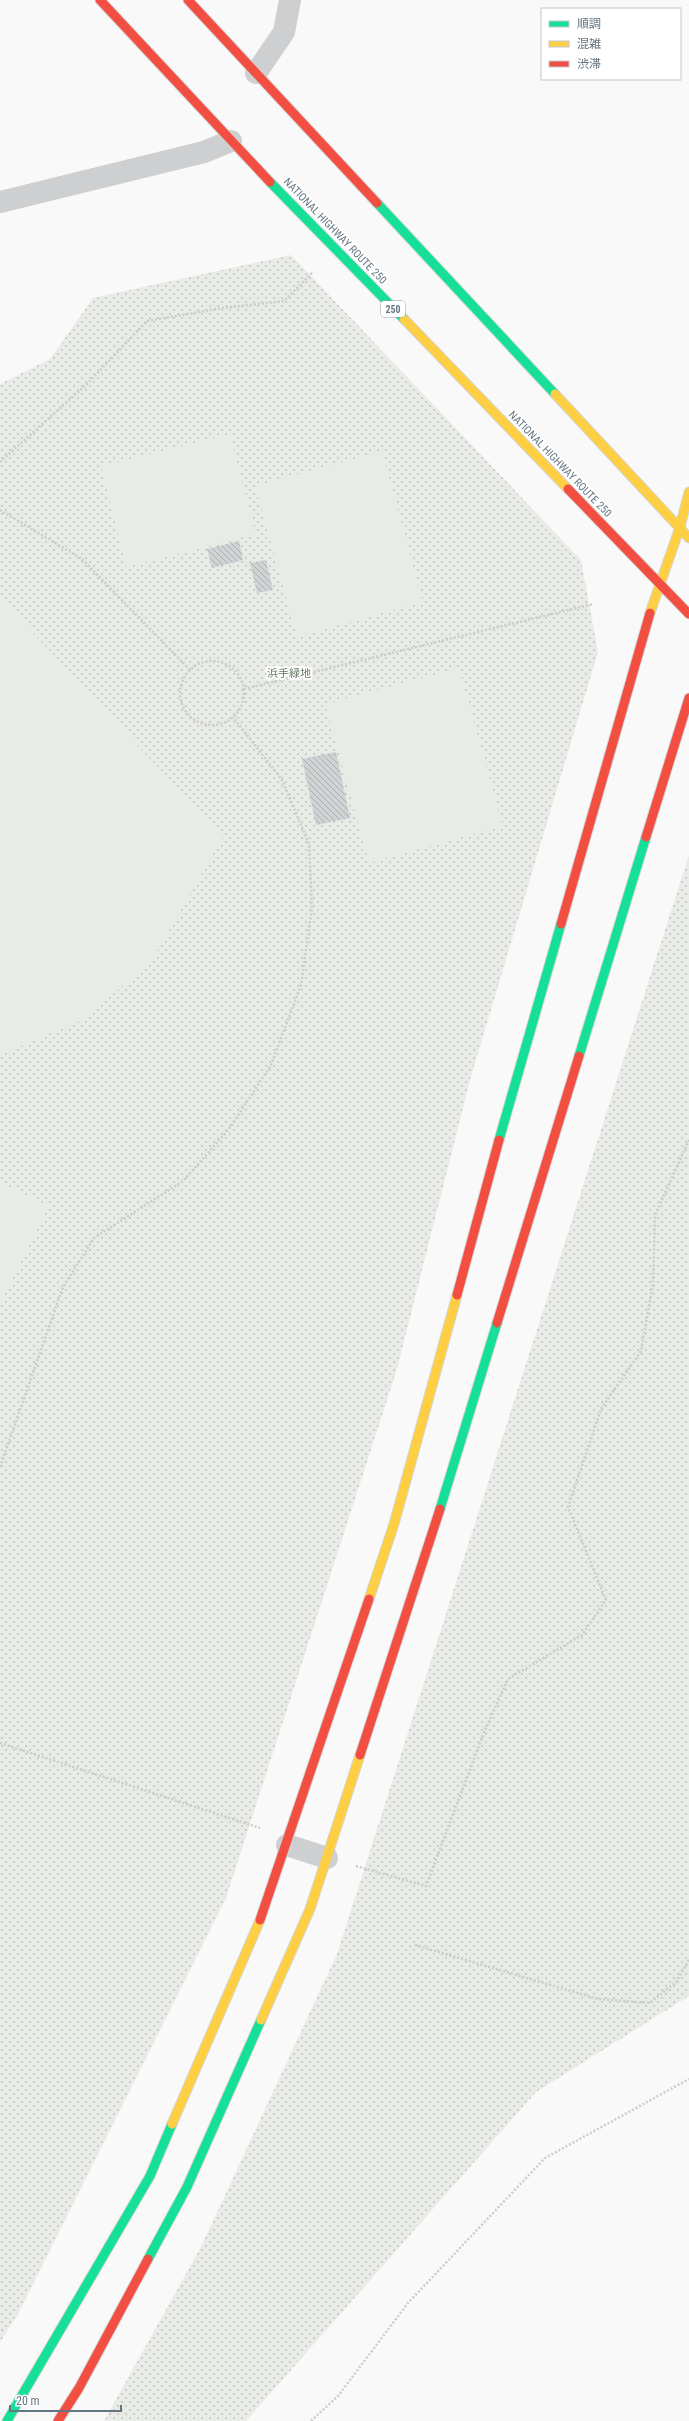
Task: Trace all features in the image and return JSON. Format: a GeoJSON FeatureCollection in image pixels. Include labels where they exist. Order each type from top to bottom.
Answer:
{"type":"FeatureCollection","features":[{"type":"Feature","properties":{"kind":"main road","name":"NATIONAL HIGHWAY ROUTE 250"},"geometry":{"type":"LineString","coordinates":[[100,0],[231,141],[689,614]]}},
{"type":"Feature","properties":{"kind":"main road"},"geometry":{"type":"LineString","coordinates":[[188,0],[689,538]]}},
{"type":"Feature","properties":{"kind":"main road"},"geometry":{"type":"LineString","coordinates":[[7,2421],[39,2369],[150,2176],[268,1901],[394,1524],[516,1078],[660,583],[680,527],[689,492]]}},
{"type":"Feature","properties":{"kind":"main road"},"geometry":{"type":"LineString","coordinates":[[58,2421],[79,2388],[187,2187],[310,1909],[422,1566],[689,698]]}},
{"type":"Feature","properties":{"kind":"street"},"geometry":{"type":"LineString","coordinates":[[256,73],[284,32],[290,0]]}},
{"type":"Feature","properties":{"kind":"street"},"geometry":{"type":"LineString","coordinates":[[0,202],[204,152],[231,141]]}},
{"type":"Feature","properties":{"kind":"street"},"geometry":{"type":"LineString","coordinates":[[287,1845],[327,1858]]}},
{"type":"Feature","properties":{"kind":"path"},"geometry":{"type":"LineString","coordinates":[[0,462],[87,384],[147,321],[222,308],[284,301],[314,272]]}},
{"type":"Feature","properties":{"kind":"path"},"geometry":{"type":"LineString","coordinates":[[0,510],[82,559],[190,669]]}},
{"type":"Feature","properties":{"kind":"path"},"geometry":{"type":"LineString","coordinates":[[244,689],[593,604]]}},
{"type":"Feature","properties":{"kind":"path"},"geometry":{"type":"LineString","coordinates":[[208,661],[228,665],[242,679],[244,689],[240,710],[224,723],[212,725],[202,724],[192,718],[184,710],[180,700],[182,678],[190,669],[208,661]]}},
{"type":"Feature","properties":{"kind":"path"},"geometry":{"type":"LineString","coordinates":[[0,1467],[67,1281],[94,1238],[183,1181],[229,1129],[271,1065],[301,985],[312,907],[309,844],[282,780],[233,717]]}},
{"type":"Feature","properties":{"kind":"path"},"geometry":{"type":"LineString","coordinates":[[327,1858],[426,1886],[483,1734],[508,1678],[582,1635],[606,1600],[568,1507],[600,1409],[641,1351],[653,1284],[655,1215],[689,1140]]}},
{"type":"Feature","properties":{"kind":"path"},"geometry":{"type":"LineString","coordinates":[[0,1743],[259,1827],[287,1845]]}},
{"type":"Feature","properties":{"kind":"path"},"geometry":{"type":"LineString","coordinates":[[415,1945],[598,1999],[650,2003],[676,1982],[689,1960]]}},
{"type":"Feature","properties":{"kind":"path"},"geometry":{"type":"LineString","coordinates":[[311,2421],[338,2396],[408,2303],[545,2158],[689,2079]]}},
{"type":"Feature","properties":{"kind":"green space","name":"浜手緑地"},"geometry":{"type":"Polygon","coordinates":[[[291,255],[581,560],[598,652],[470,1080],[397,1369],[226,1898],[18,2314],[0,2342],[0,384],[50,359],[93,298],[291,255]]]}},
{"type":"Feature","properties":{"kind":"green space"},"geometry":{"type":"Polygon","coordinates":[[[230,434],[256,534],[126,567],[101,466],[230,434]]]}},
{"type":"Feature","properties":{"kind":"green space"},"geometry":{"type":"Polygon","coordinates":[[[382,451],[423,602],[297,637],[255,486],[382,451]]]}},
{"type":"Feature","properties":{"kind":"green space"},"geometry":{"type":"Polygon","coordinates":[[[0,597],[223,837],[151,962],[82,1020],[0,1055],[0,597]]]}},
{"type":"Feature","properties":{"kind":"green space"},"geometry":{"type":"Polygon","coordinates":[[[459,668],[503,826],[369,863],[325,704],[459,668]]]}},
{"type":"Feature","properties":{"kind":"green space"},"geometry":{"type":"Polygon","coordinates":[[[689,855],[689,1996],[536,2092],[246,2421],[104,2421],[201,2247],[337,1954],[689,855]]]}},
{"type":"Feature","properties":{"kind":"green space"},"geometry":{"type":"Polygon","coordinates":[[[0,1182],[49,1206],[0,1304],[0,1182]]]}},
{"type":"Feature","properties":{"kind":"building"},"geometry":{"type":"Polygon","coordinates":[[[239,541],[243,560],[212,568],[207,549],[239,541]]]}},
{"type":"Feature","properties":{"kind":"building"},"geometry":{"type":"Polygon","coordinates":[[[266,560],[273,590],[257,593],[250,563],[266,560]]]}},
{"type":"Feature","properties":{"kind":"building"},"geometry":{"type":"Polygon","coordinates":[[[336,752],[350,818],[316,825],[302,759],[336,752]]]}},
{"type":"Feature","properties":{"kind":"traffic: fast"},"geometry":{"type":"LineString","coordinates":[[270,182],[404,319]]}},
{"type":"Feature","properties":{"kind":"traffic: fast"},"geometry":{"type":"LineString","coordinates":[[377,203],[555,394]]}},
{"type":"Feature","properties":{"kind":"traffic: fast"},"geometry":{"type":"LineString","coordinates":[[579,1056],[646,837]]}},
{"type":"Feature","properties":{"kind":"traffic: fast"},"geometry":{"type":"LineString","coordinates":[[499,1140],[561,924]]}},
{"type":"Feature","properties":{"kind":"traffic: fast"},"geometry":{"type":"LineString","coordinates":[[440,1509],[497,1323]]}},
{"type":"Feature","properties":{"kind":"traffic: fast"},"geometry":{"type":"LineString","coordinates":[[148,2259],[187,2187],[261,2020]]}},
{"type":"Feature","properties":{"kind":"traffic: fast"},"geometry":{"type":"LineString","coordinates":[[7,2421],[150,2176],[172,2124]]}},
{"type":"Feature","properties":{"kind":"traffic: slow"},"geometry":{"type":"LineString","coordinates":[[404,319],[568,489]]}},
{"type":"Feature","properties":{"kind":"traffic: slow"},"geometry":{"type":"LineString","coordinates":[[555,394],[689,538]]}},
{"type":"Feature","properties":{"kind":"traffic: slow"},"geometry":{"type":"LineString","coordinates":[[650,613],[680,527],[689,492]]}},
{"type":"Feature","properties":{"kind":"traffic: slow"},"geometry":{"type":"LineString","coordinates":[[369,1599],[394,1524],[457,1295]]}},
{"type":"Feature","properties":{"kind":"traffic: slow"},"geometry":{"type":"LineString","coordinates":[[261,2020],[310,1909],[360,1755]]}},
{"type":"Feature","properties":{"kind":"traffic: slow"},"geometry":{"type":"LineString","coordinates":[[172,2124],[260,1920]]}},
{"type":"Feature","properties":{"kind":"traffic: jam"},"geometry":{"type":"LineString","coordinates":[[100,0],[270,182]]}},
{"type":"Feature","properties":{"kind":"traffic: jam"},"geometry":{"type":"LineString","coordinates":[[188,0],[377,203]]}},
{"type":"Feature","properties":{"kind":"traffic: jam"},"geometry":{"type":"LineString","coordinates":[[568,489],[689,614]]}},
{"type":"Feature","properties":{"kind":"traffic: jam"},"geometry":{"type":"LineString","coordinates":[[561,924],[650,613]]}},
{"type":"Feature","properties":{"kind":"traffic: jam"},"geometry":{"type":"LineString","coordinates":[[646,837],[689,698]]}},
{"type":"Feature","properties":{"kind":"traffic: jam"},"geometry":{"type":"LineString","coordinates":[[497,1323],[579,1056]]}},
{"type":"Feature","properties":{"kind":"traffic: jam"},"geometry":{"type":"LineString","coordinates":[[457,1295],[499,1140]]}},
{"type":"Feature","properties":{"kind":"traffic: jam"},"geometry":{"type":"LineString","coordinates":[[360,1755],[440,1509]]}},
{"type":"Feature","properties":{"kind":"traffic: jam"},"geometry":{"type":"LineString","coordinates":[[260,1920],[369,1599]]}},
{"type":"Feature","properties":{"kind":"traffic: jam"},"geometry":{"type":"LineString","coordinates":[[58,2421],[79,2388],[148,2259]]}}]}
